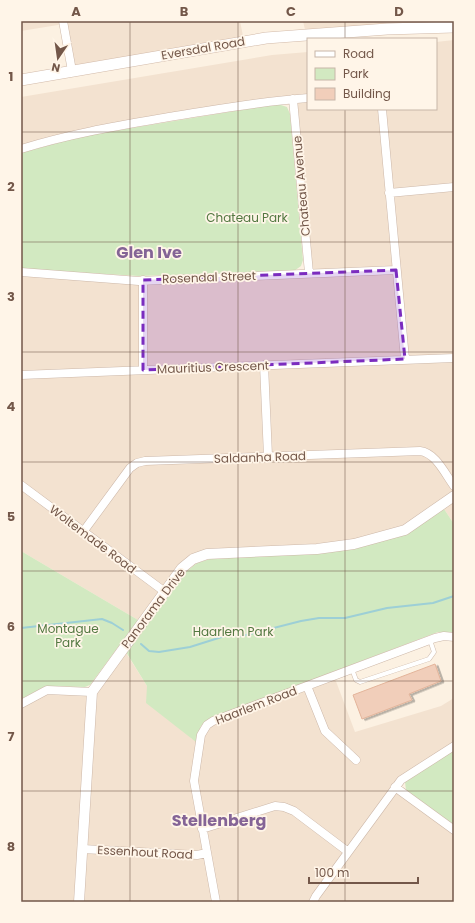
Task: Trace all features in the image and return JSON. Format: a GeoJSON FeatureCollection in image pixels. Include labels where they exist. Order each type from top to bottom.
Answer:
{"type":"FeatureCollection","features":[{"type":"Feature","properties":{"kind":"main road","name":"Eversdal Road"},"geometry":{"type":"LineString","coordinates":[[387,29],[438,21]]}},
{"type":"Feature","properties":{"kind":"main road","name":"Eversdal Road"},"geometry":{"type":"LineString","coordinates":[[21,80],[266,38],[387,29],[454,27]]}},
{"type":"Feature","properties":{"kind":"street"},"geometry":{"type":"LineString","coordinates":[[63,21],[72,71]]}},
{"type":"Feature","properties":{"kind":"street"},"geometry":{"type":"LineString","coordinates":[[21,149],[72,134],[93,130],[256,103],[307,98]]}},
{"type":"Feature","properties":{"kind":"street","name":"Chateau Avenue"},"geometry":{"type":"LineString","coordinates":[[293,99],[309,273]]}},
{"type":"Feature","properties":{"kind":"street"},"geometry":{"type":"LineString","coordinates":[[382,110],[405,359]]}},
{"type":"Feature","properties":{"kind":"street"},"geometry":{"type":"LineString","coordinates":[[389,193],[454,187]]}},
{"type":"Feature","properties":{"kind":"street","name":"Rosendal Street"},"geometry":{"type":"LineString","coordinates":[[21,272],[143,280],[396,270]]}},
{"type":"Feature","properties":{"kind":"street"},"geometry":{"type":"LineString","coordinates":[[143,280],[143,370]]}},
{"type":"Feature","properties":{"kind":"street","name":"Mauritius Crescent"},"geometry":{"type":"LineString","coordinates":[[21,375],[454,358]]}},
{"type":"Feature","properties":{"kind":"street"},"geometry":{"type":"LineString","coordinates":[[264,365],[268,456]]}},
{"type":"Feature","properties":{"kind":"street","name":"Saldanha Road"},"geometry":{"type":"LineString","coordinates":[[83,532],[130,468],[137,463],[144,461],[420,450],[427,452],[434,457],[454,486]]}},
{"type":"Feature","properties":{"kind":"street","name":"Woltemade Road"},"geometry":{"type":"LineString","coordinates":[[21,485],[165,592]]}},
{"type":"Feature","properties":{"kind":"street","name":"Panorama Drive"},"geometry":{"type":"LineString","coordinates":[[92,692],[186,565],[202,555],[331,548],[354,544],[405,530],[454,496]]}},
{"type":"Feature","properties":{"kind":"street","name":"Haarlem Road"},"geometry":{"type":"LineString","coordinates":[[216,902],[194,781],[201,735],[204,728],[213,721],[430,639],[444,636],[454,638]]}},
{"type":"Feature","properties":{"kind":"street"},"geometry":{"type":"LineString","coordinates":[[307,686],[325,731],[356,760]]}},
{"type":"Feature","properties":{"kind":"street"},"geometry":{"type":"LineString","coordinates":[[21,704],[47,690],[92,692],[79,902]]}},
{"type":"Feature","properties":{"kind":"street"},"geometry":{"type":"LineString","coordinates":[[314,902],[316,896],[347,851],[395,787],[414,771],[454,746]]}},
{"type":"Feature","properties":{"kind":"street"},"geometry":{"type":"LineString","coordinates":[[395,787],[454,830]]}},
{"type":"Feature","properties":{"kind":"street"},"geometry":{"type":"LineString","coordinates":[[202,829],[271,807],[279,806],[294,811],[347,851]]}},
{"type":"Feature","properties":{"kind":"street","name":"Essenhout Road"},"geometry":{"type":"LineString","coordinates":[[82,849],[197,855],[207,853]]}},
{"type":"Feature","properties":{"kind":"lane"},"geometry":{"type":"LineString","coordinates":[[352,669],[356,680],[360,682],[429,659],[434,652],[430,639]]}},
{"type":"Feature","properties":{"kind":"highlighted area"},"geometry":{"type":"Polygon","coordinates":[[[396,270],[405,359],[143,370],[143,280],[396,270]]]}},
{"type":"Feature","properties":{"kind":"shaded area"},"geometry":{"type":"Polygon","coordinates":[[[22,21],[240,21],[244,41],[72,70],[64,24],[21,31],[22,21]]]}},
{"type":"Feature","properties":{"kind":"shaded area"},"geometry":{"type":"Polygon","coordinates":[[[303,21],[436,21],[387,28],[306,34],[303,21]]]}},
{"type":"Feature","properties":{"kind":"shaded area"},"geometry":{"type":"Polygon","coordinates":[[[454,40],[454,524],[442,506],[414,526],[363,543],[199,557],[138,620],[21,551],[21,272],[139,280],[309,273],[293,98],[256,103],[21,149],[21,97],[272,55],[307,52],[307,110],[437,110],[437,42],[454,40]]]}},
{"type":"Feature","properties":{"kind":"shaded area"},"geometry":{"type":"Polygon","coordinates":[[[123,648],[147,686],[192,739],[204,728],[334,676],[355,732],[441,706],[454,698],[454,747],[396,787],[454,830],[454,902],[21,902],[21,703],[36,694],[92,692],[123,648]]]}},
{"type":"Feature","properties":{"kind":"green space","name":"Chateau Park"},"geometry":{"type":"Polygon","coordinates":[[[278,104],[287,107],[290,114],[303,260],[301,266],[294,271],[139,276],[21,269],[21,153],[83,136],[278,104]]]}},
{"type":"Feature","properties":{"kind":"green space","name":"Haarlem Park"},"geometry":{"type":"Polygon","coordinates":[[[444,509],[454,524],[454,633],[438,632],[211,718],[201,726],[196,742],[146,703],[147,686],[126,652],[187,571],[197,563],[210,559],[325,553],[354,549],[405,535],[444,509]]]}},
{"type":"Feature","properties":{"kind":"green space","name":"Montague Park"},"geometry":{"type":"Polygon","coordinates":[[[21,551],[138,620],[90,685],[85,687],[46,686],[21,699],[21,551]]]}},
{"type":"Feature","properties":{"kind":"green space"},"geometry":{"type":"Polygon","coordinates":[[[454,750],[454,825],[406,790],[405,782],[454,750]]]}},
{"type":"Feature","properties":{"kind":"building"},"geometry":{"type":"Polygon","coordinates":[[[435,664],[441,681],[409,694],[412,700],[362,719],[353,695],[435,664]]]}},
{"type":"Feature","properties":{"kind":"waterway"},"geometry":{"type":"LineString","coordinates":[[141,644],[149,651],[159,652],[190,647],[228,635],[242,636],[301,621],[319,618],[345,618],[387,608],[433,603],[454,596]]}},
{"type":"Feature","properties":{"kind":"waterway"},"geometry":{"type":"LineString","coordinates":[[21,628],[102,619],[123,630]]}},
{"type":"Feature","properties":{"kind":"district","name":"Glen Ive"},"geometry":{"type":"Point","coordinates":[149,252]}},
{"type":"Feature","properties":{"kind":"district","name":"Stellenberg"},"geometry":{"type":"Point","coordinates":[219,820]}}]}
